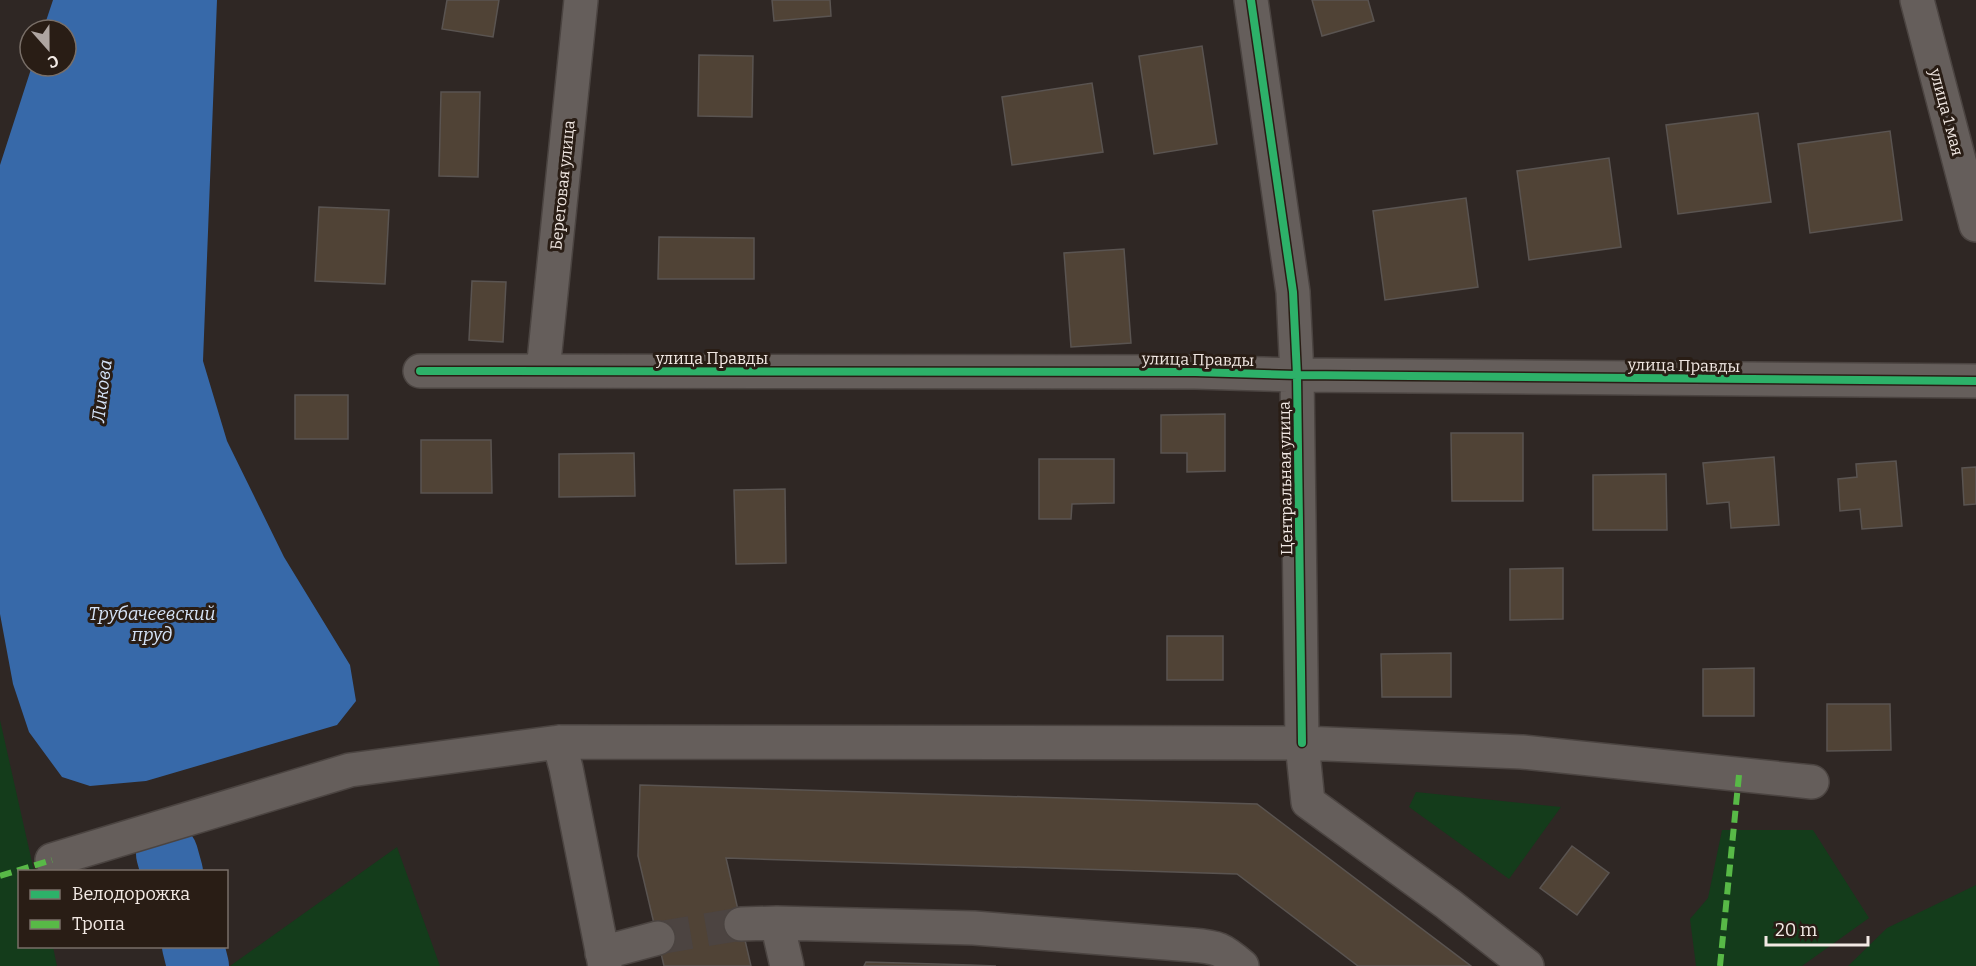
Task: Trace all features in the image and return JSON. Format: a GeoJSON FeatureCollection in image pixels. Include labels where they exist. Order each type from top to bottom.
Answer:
{"type":"FeatureCollection","features":[{"type":"Feature","properties":{"kind":"street","name":"Береговая улица"},"geometry":{"type":"LineString","coordinates":[[543,371],[581,0]]}},
{"type":"Feature","properties":{"kind":"street","name":"Центральная улица"},"geometry":{"type":"LineString","coordinates":[[1251,0],[1293,292],[1297,375],[1302,743],[1308,802],[1449,904],[1520,964]]}},
{"type":"Feature","properties":{"kind":"street","name":"улица 1 мая"},"geometry":{"type":"LineString","coordinates":[[1917,0],[1976,225]]}},
{"type":"Feature","properties":{"kind":"street","name":"улица Правды"},"geometry":{"type":"LineString","coordinates":[[420,371],[1195,372],[1297,375],[1976,381]]}},
{"type":"Feature","properties":{"kind":"street"},"geometry":{"type":"LineString","coordinates":[[559,742],[603,959],[658,938]]}},
{"type":"Feature","properties":{"kind":"street"},"geometry":{"type":"LineString","coordinates":[[52,860],[350,770],[559,742],[1302,743],[1522,752],[1812,782]]}},
{"type":"Feature","properties":{"kind":"street"},"geometry":{"type":"LineString","coordinates":[[777,923],[787,966]]}},
{"type":"Feature","properties":{"kind":"street"},"geometry":{"type":"LineString","coordinates":[[741,924],[974,928],[1192,945],[1213,947],[1224,951],[1242,966]]}},
{"type":"Feature","properties":{"kind":"green space"},"geometry":{"type":"Polygon","coordinates":[[[0,720],[34,870],[18,870],[18,948],[53,948],[57,966],[0,966],[0,720]]]}},
{"type":"Feature","properties":{"kind":"green space"},"geometry":{"type":"Polygon","coordinates":[[[1416,792],[1561,807],[1509,879],[1409,807],[1416,792]]]}},
{"type":"Feature","properties":{"kind":"green space"},"geometry":{"type":"Polygon","coordinates":[[[1722,830],[1813,830],[1869,918],[1802,966],[1696,966],[1690,919],[1708,898],[1722,830]]]}},
{"type":"Feature","properties":{"kind":"green space"},"geometry":{"type":"Polygon","coordinates":[[[397,847],[440,966],[230,966],[397,847]]]}},
{"type":"Feature","properties":{"kind":"green space"},"geometry":{"type":"Polygon","coordinates":[[[1976,885],[1976,966],[1848,966],[1887,928],[1976,885]]]}},
{"type":"Feature","properties":{"kind":"water","name":"Трубачеевский пруд"},"geometry":{"type":"Polygon","coordinates":[[[53,0],[217,0],[203,361],[227,441],[284,557],[350,665],[356,701],[337,725],[146,781],[90,786],[62,777],[29,732],[13,684],[0,614],[0,165],[28,78],[78,78],[78,18],[47,18],[53,0]]]}},
{"type":"Feature","properties":{"kind":"building"},"geometry":{"type":"Polygon","coordinates":[[[447,0],[499,0],[493,37],[442,29],[447,0]]]}},
{"type":"Feature","properties":{"kind":"building"},"geometry":{"type":"Polygon","coordinates":[[[772,0],[830,0],[831,16],[774,21],[772,0]]]}},
{"type":"Feature","properties":{"kind":"building"},"geometry":{"type":"Polygon","coordinates":[[[1312,0],[1368,0],[1374,21],[1322,36],[1312,0]]]}},
{"type":"Feature","properties":{"kind":"building"},"geometry":{"type":"Polygon","coordinates":[[[1202,46],[1217,144],[1154,154],[1139,56],[1202,46]]]}},
{"type":"Feature","properties":{"kind":"building"},"geometry":{"type":"Polygon","coordinates":[[[699,55],[753,56],[752,117],[698,116],[699,55]]]}},
{"type":"Feature","properties":{"kind":"building"},"geometry":{"type":"Polygon","coordinates":[[[1092,83],[1103,152],[1012,165],[1002,97],[1092,83]]]}},
{"type":"Feature","properties":{"kind":"building"},"geometry":{"type":"Polygon","coordinates":[[[441,92],[480,92],[478,177],[439,176],[441,92]]]}},
{"type":"Feature","properties":{"kind":"building"},"geometry":{"type":"Polygon","coordinates":[[[1758,113],[1771,202],[1678,214],[1666,125],[1758,113]]]}},
{"type":"Feature","properties":{"kind":"building"},"geometry":{"type":"Polygon","coordinates":[[[1890,131],[1902,220],[1810,233],[1798,144],[1890,131]]]}},
{"type":"Feature","properties":{"kind":"building"},"geometry":{"type":"Polygon","coordinates":[[[1609,158],[1621,247],[1529,260],[1517,171],[1609,158]]]}},
{"type":"Feature","properties":{"kind":"building"},"geometry":{"type":"Polygon","coordinates":[[[1466,198],[1478,287],[1385,300],[1373,211],[1466,198]]]}},
{"type":"Feature","properties":{"kind":"building"},"geometry":{"type":"Polygon","coordinates":[[[319,207],[389,210],[385,284],[315,281],[319,207]]]}},
{"type":"Feature","properties":{"kind":"building"},"geometry":{"type":"Polygon","coordinates":[[[659,237],[754,238],[754,279],[658,279],[659,237]]]}},
{"type":"Feature","properties":{"kind":"building"},"geometry":{"type":"Polygon","coordinates":[[[1124,249],[1131,343],[1071,347],[1064,253],[1124,249]]]}},
{"type":"Feature","properties":{"kind":"building"},"geometry":{"type":"Polygon","coordinates":[[[472,281],[506,282],[503,342],[469,340],[472,281]]]}},
{"type":"Feature","properties":{"kind":"building"},"geometry":{"type":"Polygon","coordinates":[[[295,395],[348,395],[348,439],[295,439],[295,395]]]}},
{"type":"Feature","properties":{"kind":"building"},"geometry":{"type":"Polygon","coordinates":[[[1225,414],[1225,471],[1187,472],[1187,453],[1161,453],[1161,415],[1225,414]]]}},
{"type":"Feature","properties":{"kind":"building"},"geometry":{"type":"Polygon","coordinates":[[[1451,433],[1523,433],[1523,501],[1452,501],[1451,433]]]}},
{"type":"Feature","properties":{"kind":"building"},"geometry":{"type":"Polygon","coordinates":[[[421,440],[491,440],[492,493],[421,493],[421,440]]]}},
{"type":"Feature","properties":{"kind":"building"},"geometry":{"type":"Polygon","coordinates":[[[634,453],[635,496],[559,497],[559,454],[634,453]]]}},
{"type":"Feature","properties":{"kind":"building"},"geometry":{"type":"Polygon","coordinates":[[[1774,457],[1779,525],[1731,528],[1729,502],[1707,504],[1703,463],[1774,457]]]}},
{"type":"Feature","properties":{"kind":"building"},"geometry":{"type":"Polygon","coordinates":[[[1039,459],[1114,459],[1114,503],[1072,504],[1071,519],[1039,519],[1039,459]]]}},
{"type":"Feature","properties":{"kind":"building"},"geometry":{"type":"Polygon","coordinates":[[[1896,461],[1902,526],[1862,529],[1860,509],[1840,511],[1838,479],[1857,477],[1856,464],[1896,461]]]}},
{"type":"Feature","properties":{"kind":"building"},"geometry":{"type":"Polygon","coordinates":[[[1976,467],[1976,504],[1964,505],[1962,468],[1976,467]]]}},
{"type":"Feature","properties":{"kind":"building"},"geometry":{"type":"Polygon","coordinates":[[[1666,474],[1667,530],[1593,530],[1593,475],[1666,474]]]}},
{"type":"Feature","properties":{"kind":"building"},"geometry":{"type":"Polygon","coordinates":[[[785,489],[786,563],[736,564],[734,490],[785,489]]]}},
{"type":"Feature","properties":{"kind":"building"},"geometry":{"type":"Polygon","coordinates":[[[1563,568],[1563,619],[1510,620],[1510,569],[1563,568]]]}},
{"type":"Feature","properties":{"kind":"building"},"geometry":{"type":"Polygon","coordinates":[[[1167,636],[1223,636],[1223,680],[1167,680],[1167,636]]]}},
{"type":"Feature","properties":{"kind":"building"},"geometry":{"type":"Polygon","coordinates":[[[1451,653],[1451,697],[1382,697],[1381,654],[1451,653]]]}},
{"type":"Feature","properties":{"kind":"building"},"geometry":{"type":"Polygon","coordinates":[[[1754,668],[1754,716],[1703,716],[1703,669],[1754,668]]]}},
{"type":"Feature","properties":{"kind":"building"},"geometry":{"type":"Polygon","coordinates":[[[1827,704],[1890,704],[1891,750],[1827,751],[1827,704]]]}},
{"type":"Feature","properties":{"kind":"building"},"geometry":{"type":"Polygon","coordinates":[[[640,785],[1257,804],[1471,966],[1358,966],[1237,874],[726,858],[751,966],[664,966],[638,856],[640,785]]]}},
{"type":"Feature","properties":{"kind":"building"},"geometry":{"type":"Polygon","coordinates":[[[1572,846],[1609,873],[1577,915],[1540,888],[1572,846]]]}},
{"type":"Feature","properties":{"kind":"building"},"geometry":{"type":"Polygon","coordinates":[[[866,962],[971,965],[996,966],[864,966],[866,962]]]}},
{"type":"Feature","properties":{"kind":"waterway","name":"Ликова"},"geometry":{"type":"LineString","coordinates":[[167,854],[171,870]]}},
{"type":"Feature","properties":{"kind":"waterway","name":"Ликова"},"geometry":{"type":"LineString","coordinates":[[194,948],[198,966]]}},
{"type":"Feature","properties":{"kind":"tunnel"},"geometry":{"type":"LineString","coordinates":[[658,938],[741,924]]}},
{"type":"Feature","properties":{"kind":"marked path"},"geometry":{"type":"LineString","coordinates":[[1720,966],[1739,775]]}},
{"type":"Feature","properties":{"kind":"marked path"},"geometry":{"type":"LineString","coordinates":[[20,870],[52,860]]}},
{"type":"Feature","properties":{"kind":"marked path"},"geometry":{"type":"LineString","coordinates":[[0,876],[18,870]]}},
{"type":"Feature","properties":{"kind":"cycle path"},"geometry":{"type":"LineString","coordinates":[[1251,0],[1293,292],[1297,375],[1302,743]]}},
{"type":"Feature","properties":{"kind":"cycle path"},"geometry":{"type":"LineString","coordinates":[[420,371],[1195,372],[1297,375],[1976,381]]}}]}
